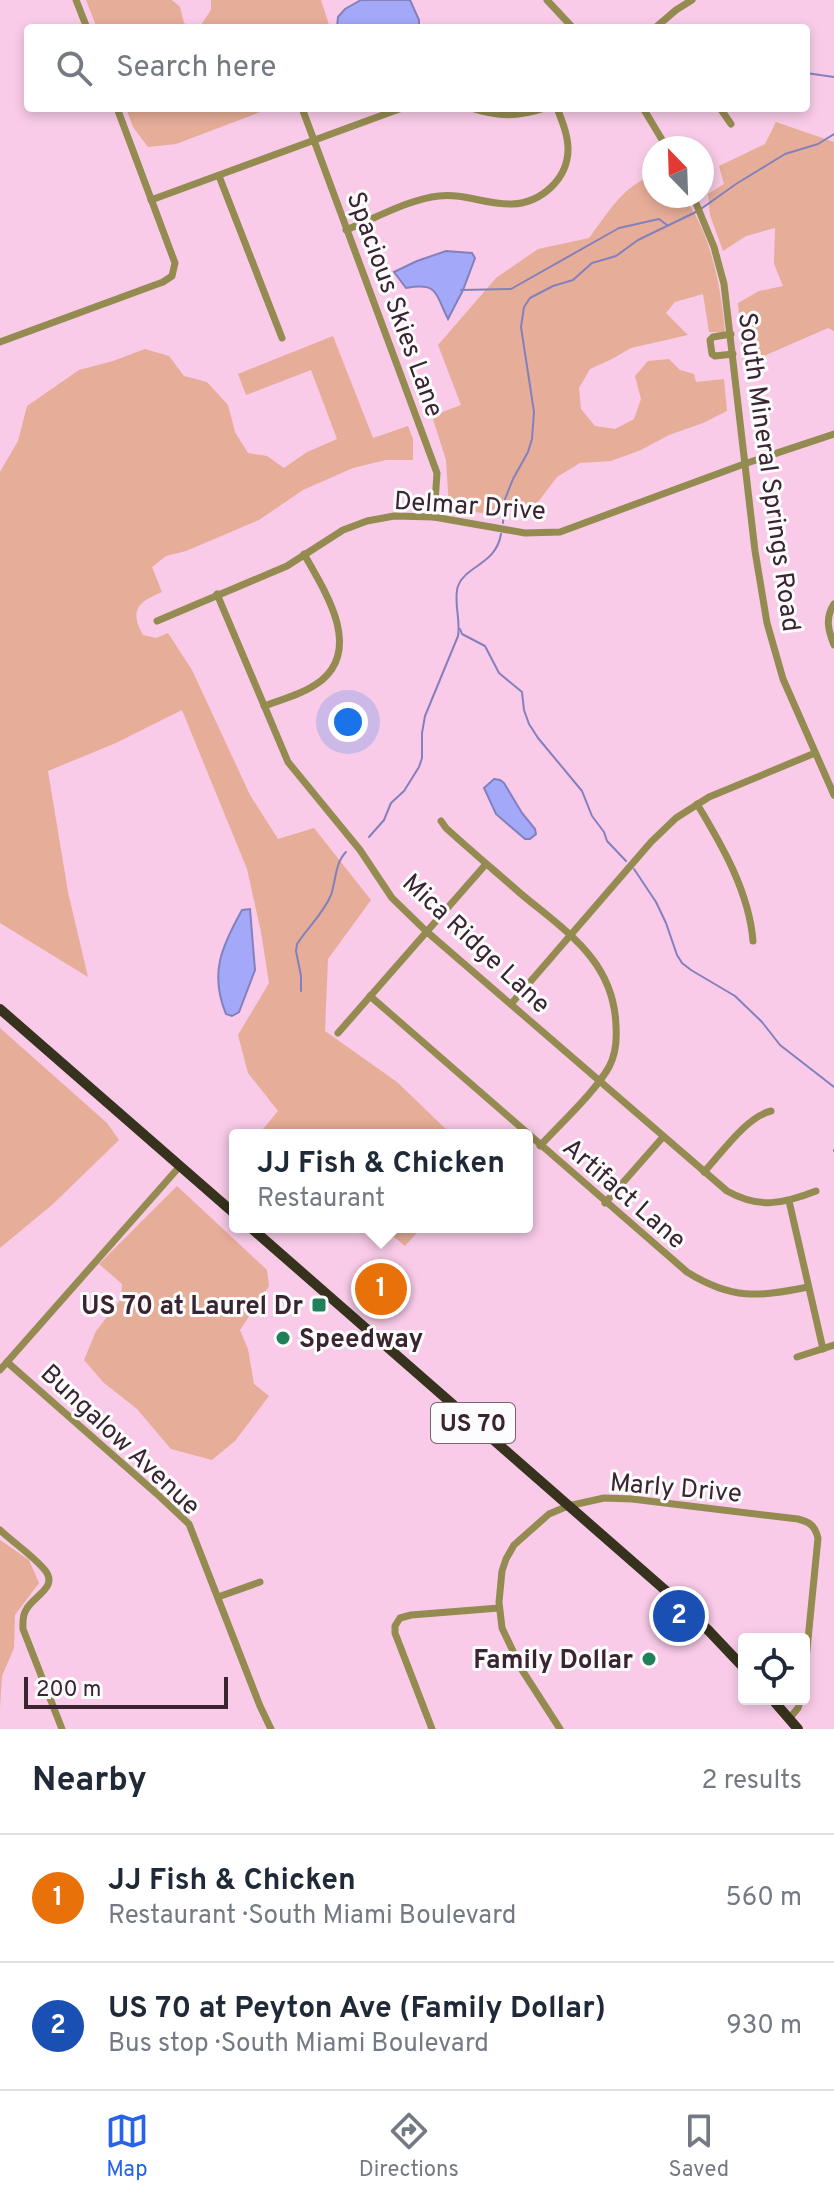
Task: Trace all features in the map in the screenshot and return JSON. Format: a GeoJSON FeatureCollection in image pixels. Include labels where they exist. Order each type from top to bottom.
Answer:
{"type":"FeatureCollection","features":[{"type":"Feature","properties":{"kind":"highway"},"geometry":{"type":"LineString","coordinates":[[0,1009],[229,1209]]}},
{"type":"Feature","properties":{"kind":"highway","name":"US 70"},"geometry":{"type":"LineString","coordinates":[[257,1233],[673,1597],[738,1662]]}},
{"type":"Feature","properties":{"kind":"highway"},"geometry":{"type":"LineString","coordinates":[[777,1705],[794,1726]]}},
{"type":"Feature","properties":{"kind":"street"},"geometry":{"type":"LineString","coordinates":[[76,0],[85,24]]}},
{"type":"Feature","properties":{"kind":"street"},"geometry":{"type":"LineString","coordinates":[[547,0],[569,24]]}},
{"type":"Feature","properties":{"kind":"street"},"geometry":{"type":"LineString","coordinates":[[660,24],[692,0]]}},
{"type":"Feature","properties":{"kind":"street"},"geometry":{"type":"LineString","coordinates":[[0,342],[172,276],[175,263],[118,112]]}},
{"type":"Feature","properties":{"kind":"street","name":"Spacious Skies Lane"},"geometry":{"type":"LineString","coordinates":[[303,112],[437,473],[434,517]]}},
{"type":"Feature","properties":{"kind":"street"},"geometry":{"type":"LineString","coordinates":[[151,200],[391,112]]}},
{"type":"Feature","properties":{"kind":"street"},"geometry":{"type":"LineString","coordinates":[[488,112],[504,116],[533,112]]}},
{"type":"Feature","properties":{"kind":"street"},"geometry":{"type":"LineString","coordinates":[[346,230],[420,200],[438,196],[513,204],[531,201],[544,194],[560,177],[567,159],[566,133],[558,112]]}},
{"type":"Feature","properties":{"kind":"street"},"geometry":{"type":"LineString","coordinates":[[645,112],[660,136]]}},
{"type":"Feature","properties":{"kind":"street"},"geometry":{"type":"LineString","coordinates":[[723,112],[731,124]]}},
{"type":"Feature","properties":{"kind":"street"},"geometry":{"type":"LineString","coordinates":[[219,176],[282,338]]}},
{"type":"Feature","properties":{"kind":"street","name":"South Mineral Springs Road"},"geometry":{"type":"LineString","coordinates":[[698,208],[716,254],[726,294],[744,464],[769,633],[783,679],[834,795]]}},
{"type":"Feature","properties":{"kind":"street"},"geometry":{"type":"LineString","coordinates":[[731,334],[710,340],[715,356],[733,354]]}},
{"type":"Feature","properties":{"kind":"street","name":"Delmar Drive"},"geometry":{"type":"LineString","coordinates":[[157,621],[287,566],[343,530],[367,521],[394,516],[434,517],[525,533],[560,532],[834,434]]}},
{"type":"Feature","properties":{"kind":"street"},"geometry":{"type":"LineString","coordinates":[[264,706],[317,683],[324,678],[338,656],[341,638],[336,618],[304,554]]}},
{"type":"Feature","properties":{"kind":"street","name":"Mica Ridge Lane"},"geometry":{"type":"LineString","coordinates":[[217,594],[288,762],[360,850],[392,898],[426,931],[727,1191],[755,1203],[789,1201],[816,1191]]}},
{"type":"Feature","properties":{"kind":"street"},"geometry":{"type":"LineString","coordinates":[[834,604],[828,612],[828,626],[834,645]]}},
{"type":"Feature","properties":{"kind":"street"},"geometry":{"type":"LineString","coordinates":[[511,1004],[651,842],[676,818],[697,804],[815,753]]}},
{"type":"Feature","properties":{"kind":"street"},"geometry":{"type":"LineString","coordinates":[[697,804],[737,880],[748,911],[753,941]]}},
{"type":"Feature","properties":{"kind":"street"},"geometry":{"type":"LineString","coordinates":[[441,821],[486,864],[585,948],[605,977],[616,1011],[616,1051],[608,1068],[540,1146]]}},
{"type":"Feature","properties":{"kind":"street"},"geometry":{"type":"LineString","coordinates":[[338,1033],[486,864]]}},
{"type":"Feature","properties":{"kind":"street","name":"Artifact Lane"},"geometry":{"type":"LineString","coordinates":[[370,996],[521,1129]]}},
{"type":"Feature","properties":{"kind":"street"},"geometry":{"type":"LineString","coordinates":[[704,1172],[750,1122],[762,1113],[771,1111]]}},
{"type":"Feature","properties":{"kind":"street"},"geometry":{"type":"LineString","coordinates":[[605,1203],[663,1137]]}},
{"type":"Feature","properties":{"kind":"street","name":"Artifact Lane"},"geometry":{"type":"LineString","coordinates":[[533,1140],[675,1263],[704,1283],[746,1295],[808,1287]]}},
{"type":"Feature","properties":{"kind":"street"},"geometry":{"type":"LineString","coordinates":[[0,1370],[180,1166]]}},
{"type":"Feature","properties":{"kind":"street"},"geometry":{"type":"LineString","coordinates":[[789,1201],[823,1349]]}},
{"type":"Feature","properties":{"kind":"street"},"geometry":{"type":"LineString","coordinates":[[797,1357],[834,1345]]}},
{"type":"Feature","properties":{"kind":"street","name":"Bungalow Avenue"},"geometry":{"type":"LineString","coordinates":[[7,1362],[189,1524],[271,1729]]}},
{"type":"Feature","properties":{"kind":"street","name":"Marly Drive"},"geometry":{"type":"LineString","coordinates":[[560,1729],[513,1655],[502,1628],[499,1608],[502,1571],[511,1549],[544,1517],[568,1506],[617,1498],[811,1523],[818,1538],[809,1633]]}},
{"type":"Feature","properties":{"kind":"street"},"geometry":{"type":"LineString","coordinates":[[0,1530],[49,1575],[50,1584],[23,1615],[23,1629],[62,1729]]}},
{"type":"Feature","properties":{"kind":"street"},"geometry":{"type":"LineString","coordinates":[[218,1597],[260,1582]]}},
{"type":"Feature","properties":{"kind":"street"},"geometry":{"type":"LineString","coordinates":[[432,1729],[395,1626],[400,1618],[411,1615],[499,1608]]}},
{"type":"Feature","properties":{"kind":"street"},"geometry":{"type":"LineString","coordinates":[[794,1726],[799,1705]]}},
{"type":"Feature","properties":{"kind":"shaded area"},"geometry":{"type":"Polygon","coordinates":[[[86,0],[172,0],[180,7],[186,24],[95,24],[86,0]]]}},
{"type":"Feature","properties":{"kind":"shaded area"},"geometry":{"type":"Polygon","coordinates":[[[211,0],[321,0],[329,24],[202,24],[211,10],[211,0]]]}},
{"type":"Feature","properties":{"kind":"shaded area"},"geometry":{"type":"Polygon","coordinates":[[[127,112],[260,112],[176,144],[148,147],[133,127],[127,112]]]}},
{"type":"Feature","properties":{"kind":"shaded area"},"geometry":{"type":"Polygon","coordinates":[[[776,122],[834,142],[834,331],[828,328],[743,365],[738,303],[759,291],[783,286],[774,264],[775,228],[746,236],[723,251],[709,208],[714,208],[714,190],[724,184],[719,166],[765,144],[776,122]]]}},
{"type":"Feature","properties":{"kind":"shaded area"},"geometry":{"type":"Polygon","coordinates":[[[642,181],[642,208],[693,210],[708,243],[721,297],[725,332],[709,332],[703,294],[675,302],[666,313],[688,335],[631,348],[590,369],[579,388],[581,409],[595,426],[615,429],[634,419],[641,399],[635,376],[648,361],[669,359],[680,370],[694,374],[696,382],[724,379],[727,411],[611,461],[580,463],[557,477],[535,506],[488,514],[449,508],[446,460],[432,416],[461,405],[438,345],[496,278],[538,249],[589,238],[633,186],[642,181]]]}},
{"type":"Feature","properties":{"kind":"shaded area"},"geometry":{"type":"Polygon","coordinates":[[[333,336],[373,438],[408,426],[413,439],[413,460],[386,460],[353,468],[303,490],[259,520],[186,551],[166,556],[152,567],[162,592],[142,603],[137,619],[143,635],[156,638],[168,633],[192,670],[250,795],[278,839],[314,828],[371,900],[328,959],[325,1031],[397,1082],[446,1129],[263,1129],[278,1111],[248,1073],[238,1035],[269,983],[261,932],[247,869],[182,710],[116,743],[48,771],[68,892],[88,977],[0,923],[0,472],[18,441],[27,406],[79,370],[145,349],[169,356],[184,376],[207,382],[228,405],[235,432],[248,453],[267,456],[284,468],[307,452],[337,439],[311,370],[246,395],[238,374],[333,336]]]}},
{"type":"Feature","properties":{"kind":"shaded area"},"geometry":{"type":"Polygon","coordinates":[[[0,1028],[107,1123],[119,1140],[53,1204],[0,1248],[0,1028]]]}},
{"type":"Feature","properties":{"kind":"shaded area"},"geometry":{"type":"Polygon","coordinates":[[[177,1186],[267,1270],[269,1286],[240,1330],[248,1349],[254,1384],[269,1396],[235,1441],[212,1460],[171,1449],[137,1409],[104,1383],[84,1360],[96,1331],[121,1299],[122,1284],[99,1264],[177,1186]]]}},
{"type":"Feature","properties":{"kind":"shaded area"},"geometry":{"type":"Polygon","coordinates":[[[366,1233],[417,1233],[405,1246],[394,1237],[380,1244],[366,1233]]]}},
{"type":"Feature","properties":{"kind":"shaded area"},"geometry":{"type":"Polygon","coordinates":[[[0,1540],[29,1560],[39,1583],[15,1615],[14,1648],[2,1676],[0,1708],[0,1540]]]}},
{"type":"Feature","properties":{"kind":"water"},"geometry":{"type":"Polygon","coordinates":[[[361,0],[410,0],[419,24],[337,24],[338,17],[361,0]]]}},
{"type":"Feature","properties":{"kind":"water"},"geometry":{"type":"Polygon","coordinates":[[[446,251],[472,253],[475,258],[448,319],[430,288],[406,288],[394,272],[446,251]]]}},
{"type":"Feature","properties":{"kind":"water"},"geometry":{"type":"Polygon","coordinates":[[[494,779],[504,783],[535,829],[536,834],[530,839],[525,839],[496,814],[484,788],[494,779]]]}},
{"type":"Feature","properties":{"kind":"water"},"geometry":{"type":"Polygon","coordinates":[[[250,909],[255,970],[239,1012],[232,1016],[226,1014],[221,999],[220,960],[242,910],[250,909]]]}},
{"type":"Feature","properties":{"kind":"waterway"},"geometry":{"type":"LineString","coordinates":[[810,74],[834,77]]}},
{"type":"Feature","properties":{"kind":"waterway"},"geometry":{"type":"LineString","coordinates":[[503,523],[505,499],[532,439],[534,412],[521,327],[524,307],[530,298],[573,280],[592,263],[616,256],[638,240],[698,211],[785,154],[818,144],[834,134]]}},
{"type":"Feature","properties":{"kind":"waterway"},"geometry":{"type":"LineString","coordinates":[[461,290],[511,289],[619,228],[659,219],[667,225]]}},
{"type":"Feature","properties":{"kind":"waterway"},"geometry":{"type":"LineString","coordinates":[[369,837],[419,767],[425,716],[458,636],[458,586],[467,573],[493,552],[501,534]]}},
{"type":"Feature","properties":{"kind":"waterway"},"geometry":{"type":"LineString","coordinates":[[460,629],[462,634],[485,646],[499,673],[522,692],[529,724],[582,791],[607,841],[626,861]]}},
{"type":"Feature","properties":{"kind":"waterway"},"geometry":{"type":"LineString","coordinates":[[301,991],[297,944],[328,902],[338,866],[346,852]]}},
{"type":"Feature","properties":{"kind":"waterway"},"geometry":{"type":"LineString","coordinates":[[634,869],[656,902],[682,963],[735,996],[780,1045],[834,1087]]}},
{"type":"Feature","properties":{"kind":"place","name":"JJ Fish & Chicken"},"geometry":{"type":"Point","coordinates":[381,1289]}},
{"type":"Feature","properties":{"kind":"place","name":"US 70 at Laurel Dr"},"geometry":{"type":"Point","coordinates":[319,1305]}},
{"type":"Feature","properties":{"kind":"place","name":"Speedway"},"geometry":{"type":"Point","coordinates":[283,1338]}},
{"type":"Feature","properties":{"kind":"place","name":"US 70 at Peyton Ave (Family Dollar)"},"geometry":{"type":"Point","coordinates":[679,1616]}},
{"type":"Feature","properties":{"kind":"place","name":"Family Dollar"},"geometry":{"type":"Point","coordinates":[649,1659]}}]}
